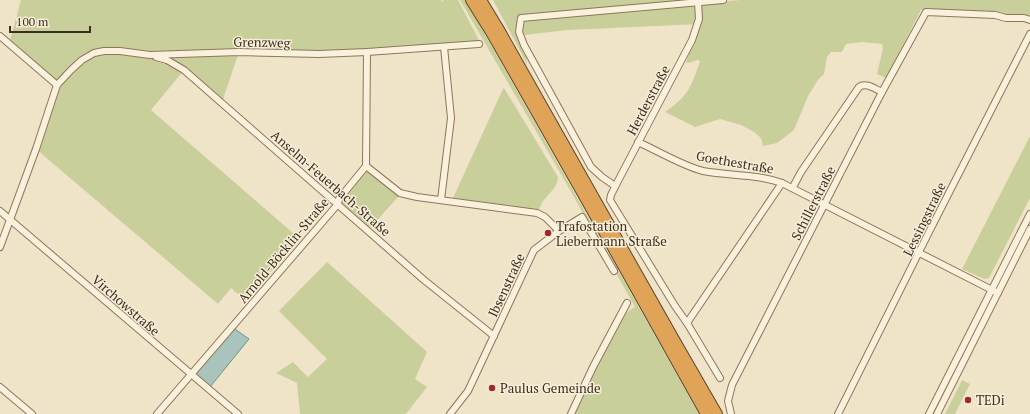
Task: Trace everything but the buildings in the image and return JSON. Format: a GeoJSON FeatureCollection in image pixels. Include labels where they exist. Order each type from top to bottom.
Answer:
{"type":"FeatureCollection","features":[{"type":"Feature","properties":{"kind":"highway"},"geometry":{"type":"LineString","coordinates":[[471,0],[491,32],[706,414]]}},
{"type":"Feature","properties":{"kind":"highway"},"geometry":{"type":"LineString","coordinates":[[481,0],[717,414]]}},
{"type":"Feature","properties":{"kind":"street"},"geometry":{"type":"LineString","coordinates":[[615,186],[591,167],[524,45],[519,32],[521,18],[723,0]]}},
{"type":"Feature","properties":{"kind":"street","name":"Herderstraße"},"geometry":{"type":"LineString","coordinates":[[687,323],[610,200],[615,186],[692,40],[699,19],[698,2]]}},
{"type":"Feature","properties":{"kind":"street","name":"Schillerstraße"},"geometry":{"type":"LineString","coordinates":[[731,414],[728,407],[728,396],[732,385],[882,92],[926,12],[995,15],[1006,18],[1024,18],[1030,20]]}},
{"type":"Feature","properties":{"kind":"street","name":"Lessingstraße"},"geometry":{"type":"LineString","coordinates":[[838,414],[1030,34]]}},
{"type":"Feature","properties":{"kind":"street"},"geometry":{"type":"LineString","coordinates":[[0,36],[57,85],[0,247]]}},
{"type":"Feature","properties":{"kind":"street","name":"Grenzweg"},"geometry":{"type":"LineString","coordinates":[[57,85],[70,70],[82,60],[94,53],[104,51],[120,51],[150,55],[239,52],[319,54],[479,44]]}},
{"type":"Feature","properties":{"kind":"street"},"geometry":{"type":"LineString","coordinates":[[441,200],[451,118],[444,47]]}},
{"type":"Feature","properties":{"kind":"street"},"geometry":{"type":"LineString","coordinates":[[367,52],[366,166],[400,193],[537,213],[545,217],[559,231]]}},
{"type":"Feature","properties":{"kind":"street","name":"Anselm-Feuerbach-Straße"},"geometry":{"type":"LineString","coordinates":[[150,55],[167,60],[184,70],[424,280],[494,336]]}},
{"type":"Feature","properties":{"kind":"street"},"geometry":{"type":"LineString","coordinates":[[793,187],[801,172],[859,86],[862,84],[866,85],[882,92]]}},
{"type":"Feature","properties":{"kind":"street","name":"Goethestraße"},"geometry":{"type":"LineString","coordinates":[[638,142],[694,168],[723,174],[768,178],[793,187],[824,205],[995,291]]}},
{"type":"Feature","properties":{"kind":"street","name":"Arnold-Böcklin-Straße"},"geometry":{"type":"LineString","coordinates":[[157,414],[282,267],[338,204],[339,199],[366,166]]}},
{"type":"Feature","properties":{"kind":"street"},"geometry":{"type":"LineString","coordinates":[[720,378],[687,323],[782,183]]}},
{"type":"Feature","properties":{"kind":"street","name":"Virchowstraße"},"geometry":{"type":"LineString","coordinates":[[0,211],[238,414]]}},
{"type":"Feature","properties":{"kind":"street"},"geometry":{"type":"LineString","coordinates":[[937,414],[1030,214]]}},
{"type":"Feature","properties":{"kind":"street","name":"Ibsenstraße"},"geometry":{"type":"LineString","coordinates":[[450,414],[468,391],[534,250],[559,231],[582,217],[614,271]]}},
{"type":"Feature","properties":{"kind":"street"},"geometry":{"type":"LineString","coordinates":[[929,414],[1030,229]]}},
{"type":"Feature","properties":{"kind":"street"},"geometry":{"type":"LineString","coordinates":[[571,414],[593,367],[627,303]]}},
{"type":"Feature","properties":{"kind":"street"},"geometry":{"type":"LineString","coordinates":[[0,387],[32,414]]}},
{"type":"Feature","properties":{"kind":"green space"},"geometry":{"type":"Polygon","coordinates":[[[21,0],[442,0],[441,2],[444,0],[458,0],[482,46],[479,44],[367,52],[239,52],[222,102],[184,70],[151,110],[300,239],[245,300],[231,288],[218,304],[36,149],[57,85],[9,44],[21,0]]]}},
{"type":"Feature","properties":{"kind":"green space"},"geometry":{"type":"Polygon","coordinates":[[[460,0],[465,0],[473,13],[699,414],[574,414],[599,363],[627,312],[635,307],[565,181],[460,0]]]}},
{"type":"Feature","properties":{"kind":"green space"},"geometry":{"type":"Polygon","coordinates":[[[493,0],[723,0],[698,3],[741,0],[1030,0],[1030,18],[1025,20],[995,18],[993,15],[921,10],[886,78],[877,74],[883,48],[882,44],[862,42],[846,44],[842,52],[831,52],[827,57],[824,74],[818,80],[808,96],[794,130],[777,143],[763,146],[761,138],[754,132],[741,125],[720,119],[695,127],[665,112],[684,96],[694,78],[700,61],[686,62],[700,24],[568,30],[524,35],[527,64],[493,0]]]}},
{"type":"Feature","properties":{"kind":"green space"},"geometry":{"type":"Polygon","coordinates":[[[504,88],[558,177],[555,187],[543,201],[538,212],[453,198],[504,88]]]}},
{"type":"Feature","properties":{"kind":"green space"},"geometry":{"type":"Polygon","coordinates":[[[1030,136],[1030,198],[989,278],[984,279],[962,269],[1030,136]]]}},
{"type":"Feature","properties":{"kind":"green space"},"geometry":{"type":"Polygon","coordinates":[[[368,169],[400,195],[370,228],[341,203],[368,169]]]}},
{"type":"Feature","properties":{"kind":"green space"},"geometry":{"type":"Polygon","coordinates":[[[327,262],[427,352],[415,379],[427,387],[406,414],[300,414],[297,383],[276,373],[293,362],[308,377],[327,359],[279,311],[327,262]]]}},
{"type":"Feature","properties":{"kind":"green space"},"geometry":{"type":"Polygon","coordinates":[[[962,380],[970,384],[955,414],[945,414],[962,380]]]}},
{"type":"Feature","properties":{"kind":"water"},"geometry":{"type":"Polygon","coordinates":[[[232,327],[249,339],[210,387],[193,373],[232,327]]]}},
{"type":"Feature","properties":{"kind":"place","name":"Trafostation Liebermann Straße"},"geometry":{"type":"Point","coordinates":[548,233]}},
{"type":"Feature","properties":{"kind":"place","name":"Paulus Gemeinde"},"geometry":{"type":"Point","coordinates":[492,388]}},
{"type":"Feature","properties":{"kind":"place","name":"TEDi"},"geometry":{"type":"Point","coordinates":[968,400]}}]}
